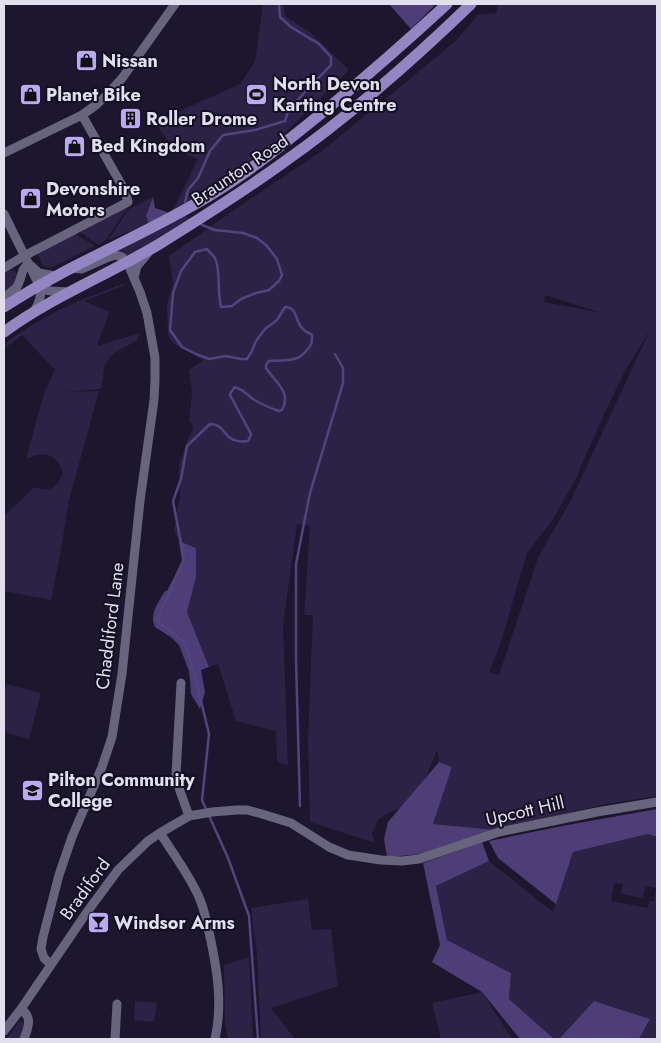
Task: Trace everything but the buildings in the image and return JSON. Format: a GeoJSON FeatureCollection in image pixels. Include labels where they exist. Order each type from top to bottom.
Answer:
{"type":"FeatureCollection","features":[{"type":"Feature","properties":{"kind":"main road","name":"Braunton Road"},"geometry":{"type":"LineString","coordinates":[[4,307],[55,276],[188,208],[244,173],[354,86],[447,4]]}},
{"type":"Feature","properties":{"kind":"main road","name":"Braunton Road"},"geometry":{"type":"LineString","coordinates":[[4,332],[32,313],[69,292],[152,248],[253,184],[313,141],[384,84],[472,4]]}},
{"type":"Feature","properties":{"kind":"street"},"geometry":{"type":"LineString","coordinates":[[4,153],[82,115],[102,99],[124,77],[175,4]]}},
{"type":"Feature","properties":{"kind":"street"},"geometry":{"type":"LineString","coordinates":[[4,268],[26,259],[128,202],[125,191],[82,115]]}},
{"type":"Feature","properties":{"kind":"street"},"geometry":{"type":"LineString","coordinates":[[4,214],[39,287],[40,300],[32,313]]}},
{"type":"Feature","properties":{"kind":"street"},"geometry":{"type":"LineString","coordinates":[[113,269],[125,272],[134,279],[137,266],[152,248]]}},
{"type":"Feature","properties":{"kind":"street"},"geometry":{"type":"LineString","coordinates":[[71,268],[82,269],[109,257],[116,256],[122,257],[127,262]]}},
{"type":"Feature","properties":{"kind":"street"},"geometry":{"type":"LineString","coordinates":[[26,259],[40,273],[55,276]]}},
{"type":"Feature","properties":{"kind":"street"},"geometry":{"type":"LineString","coordinates":[[4,298],[16,287],[20,280],[26,259]]}},
{"type":"Feature","properties":{"kind":"street","name":"Chaddiford Lane"},"geometry":{"type":"LineString","coordinates":[[51,965],[46,962],[42,954],[43,937],[61,868],[112,737],[122,674],[140,501],[154,400],[155,358],[147,313],[127,262]]}},
{"type":"Feature","properties":{"kind":"street"},"geometry":{"type":"LineString","coordinates":[[39,287],[69,292]]}},
{"type":"Feature","properties":{"kind":"street"},"geometry":{"type":"LineString","coordinates":[[181,683],[176,774],[189,816]]}},
{"type":"Feature","properties":{"kind":"street","name":"Upcott Hill"},"geometry":{"type":"LineString","coordinates":[[329,847],[354,857],[402,861],[420,859],[499,832],[657,802]]}},
{"type":"Feature","properties":{"kind":"street","name":"Bradiford"},"geometry":{"type":"LineString","coordinates":[[4,1031],[118,870],[160,832],[189,816],[242,810],[291,823],[329,847]]}},
{"type":"Feature","properties":{"kind":"street"},"geometry":{"type":"LineString","coordinates":[[160,832],[199,897],[205,914],[218,979],[219,1001],[215,1039]]}},
{"type":"Feature","properties":{"kind":"street"},"geometry":{"type":"LineString","coordinates":[[116,1039],[117,1004]]}},
{"type":"Feature","properties":{"kind":"street"},"geometry":{"type":"LineString","coordinates":[[21,1009],[29,1019],[24,1039]]}},
{"type":"Feature","properties":{"kind":"shaded area"},"geometry":{"type":"Polygon","coordinates":[[[263,4],[284,4],[285,16],[311,33],[349,70],[276,142],[216,186],[172,212],[198,159],[176,151],[157,126],[180,111],[240,84],[255,62],[263,4]]]}},
{"type":"Feature","properties":{"kind":"shaded area"},"geometry":{"type":"Polygon","coordinates":[[[389,4],[432,4],[434,6],[411,29],[389,4]]]}},
{"type":"Feature","properties":{"kind":"shaded area"},"geometry":{"type":"Polygon","coordinates":[[[497,4],[657,4],[657,796],[606,804],[496,830],[433,824],[452,767],[439,762],[437,750],[427,775],[412,800],[378,820],[372,833],[375,843],[310,822],[308,739],[313,615],[304,615],[310,526],[297,524],[283,625],[288,766],[277,761],[276,731],[236,721],[218,664],[209,667],[187,612],[196,577],[196,548],[179,541],[174,530],[180,496],[179,465],[193,429],[192,424],[189,422],[192,392],[189,370],[203,360],[174,344],[168,334],[167,304],[173,283],[169,256],[322,151],[456,41],[478,15],[497,13],[497,4]],[[545,295],[544,302],[602,313],[545,295]],[[650,330],[626,369],[576,478],[552,521],[527,553],[500,645],[489,672],[499,675],[538,558],[571,500],[650,330]]]}},
{"type":"Feature","properties":{"kind":"shaded area"},"geometry":{"type":"Polygon","coordinates":[[[153,197],[146,216],[149,224],[108,240],[129,209],[153,197]]]}},
{"type":"Feature","properties":{"kind":"shaded area"},"geometry":{"type":"Polygon","coordinates":[[[153,197],[155,208],[167,212],[168,215],[149,224],[146,216],[153,197]]]}},
{"type":"Feature","properties":{"kind":"shaded area"},"geometry":{"type":"Polygon","coordinates":[[[128,207],[105,241],[98,245],[80,232],[128,207]]]}},
{"type":"Feature","properties":{"kind":"shaded area"},"geometry":{"type":"Polygon","coordinates":[[[185,214],[190,219],[129,256],[120,251],[111,255],[118,249],[185,214]]]}},
{"type":"Feature","properties":{"kind":"shaded area"},"geometry":{"type":"Polygon","coordinates":[[[73,234],[95,246],[51,268],[43,266],[38,255],[39,253],[73,234]]]}},
{"type":"Feature","properties":{"kind":"shaded area"},"geometry":{"type":"Polygon","coordinates":[[[8,270],[15,271],[17,282],[4,294],[4,273],[8,270]]]}},
{"type":"Feature","properties":{"kind":"shaded area"},"geometry":{"type":"Polygon","coordinates":[[[127,284],[84,301],[109,312],[97,346],[140,333],[136,341],[114,353],[105,364],[101,389],[64,392],[99,391],[69,500],[51,600],[4,591],[4,516],[34,487],[49,489],[55,486],[63,473],[57,461],[51,456],[43,454],[26,459],[44,393],[55,370],[22,335],[4,349],[4,344],[37,322],[60,310],[119,285],[127,284]]]}},
{"type":"Feature","properties":{"kind":"shaded area"},"geometry":{"type":"Polygon","coordinates":[[[179,541],[196,548],[196,577],[187,612],[209,667],[201,670],[205,692],[200,709],[191,694],[189,671],[179,645],[155,627],[153,622],[155,609],[165,591],[167,591],[182,561],[179,541]]]}},
{"type":"Feature","properties":{"kind":"shaded area"},"geometry":{"type":"Polygon","coordinates":[[[6,684],[41,693],[29,739],[4,732],[4,691],[6,684]]]}},
{"type":"Feature","properties":{"kind":"shaded area"},"geometry":{"type":"Polygon","coordinates":[[[439,762],[452,767],[433,824],[496,830],[421,854],[387,857],[384,839],[388,822],[439,762]]]}},
{"type":"Feature","properties":{"kind":"shaded area"},"geometry":{"type":"Polygon","coordinates":[[[657,809],[657,837],[648,834],[573,852],[556,904],[498,858],[489,841],[562,826],[657,809]]]}},
{"type":"Feature","properties":{"kind":"shaded area"},"geometry":{"type":"Polygon","coordinates":[[[648,834],[657,837],[657,1039],[639,1039],[650,1019],[594,1001],[559,1039],[554,1039],[509,999],[511,973],[447,940],[436,886],[489,861],[553,912],[573,852],[648,834]],[[614,883],[611,901],[648,908],[649,901],[654,901],[656,888],[645,886],[643,898],[621,894],[623,884],[614,883]]]}},
{"type":"Feature","properties":{"kind":"shaded area"},"geometry":{"type":"Polygon","coordinates":[[[482,842],[489,861],[436,886],[447,940],[511,973],[509,999],[554,1039],[520,1039],[482,992],[432,962],[440,945],[423,863],[482,842]]]}},
{"type":"Feature","properties":{"kind":"shaded area"},"geometry":{"type":"Polygon","coordinates":[[[308,899],[312,930],[331,929],[338,986],[271,1008],[295,1039],[261,1039],[257,954],[251,908],[308,899]]]}},
{"type":"Feature","properties":{"kind":"shaded area"},"geometry":{"type":"Polygon","coordinates":[[[249,957],[253,1039],[228,1039],[225,1023],[224,965],[249,957]]]}},
{"type":"Feature","properties":{"kind":"shaded area"},"geometry":{"type":"Polygon","coordinates":[[[482,992],[512,1039],[441,1039],[432,1003],[482,992]]]}},
{"type":"Feature","properties":{"kind":"shaded area"},"geometry":{"type":"Polygon","coordinates":[[[135,1001],[157,1003],[154,1022],[134,1020],[135,1001]]]}},
{"type":"Feature","properties":{"kind":"shaded area"},"geometry":{"type":"Polygon","coordinates":[[[594,1001],[650,1019],[639,1039],[559,1039],[594,1001]]]}},
{"type":"Feature","properties":{"kind":"shaded area"},"geometry":{"type":"Polygon","coordinates":[[[19,1022],[23,1022],[24,1025],[19,1039],[6,1039],[19,1022]]]}},
{"type":"Feature","properties":{"kind":"waterway"},"geometry":{"type":"LineString","coordinates":[[185,202],[188,190],[198,178],[210,151],[223,135],[255,130],[285,121],[289,109],[331,65],[331,57],[319,44],[291,27],[280,17],[279,4]]}},
{"type":"Feature","properties":{"kind":"waterway"},"geometry":{"type":"LineString","coordinates":[[202,225],[215,230],[243,233],[257,238],[267,246],[277,259],[282,275],[279,281],[269,290],[241,299],[232,306],[221,307],[218,269],[215,258],[207,249],[195,252],[181,271],[173,293],[170,330],[182,347],[209,359],[226,356],[247,359],[256,341],[265,329],[277,320],[285,307],[289,307],[294,311],[302,328],[312,335],[310,347],[299,357],[290,360],[269,361],[266,365],[266,368],[284,392],[285,404],[282,410],[279,411],[262,404],[235,387],[231,392],[230,395],[251,434],[248,441],[234,440],[220,427],[210,424],[187,446],[181,479],[173,501],[184,559],[157,621],[185,643],[209,734],[202,800],[228,858],[249,916],[258,1039]]}},
{"type":"Feature","properties":{"kind":"waterway"},"geometry":{"type":"LineString","coordinates":[[300,806],[296,659],[296,564],[310,493],[343,383],[343,368],[335,354]]}},
{"type":"Feature","properties":{"kind":"place","name":"Nissan"},"geometry":{"type":"Point","coordinates":[86,61]}},
{"type":"Feature","properties":{"kind":"place","name":"North Devon Karting Centre"},"geometry":{"type":"Point","coordinates":[257,94]}},
{"type":"Feature","properties":{"kind":"place","name":"Planet Bike"},"geometry":{"type":"Point","coordinates":[30,95]}},
{"type":"Feature","properties":{"kind":"place","name":"Roller Drome"},"geometry":{"type":"Point","coordinates":[130,119]}},
{"type":"Feature","properties":{"kind":"place","name":"Bed Kingdom"},"geometry":{"type":"Point","coordinates":[75,146]}},
{"type":"Feature","properties":{"kind":"place","name":"Devonshire Motors"},"geometry":{"type":"Point","coordinates":[30,199]}},
{"type":"Feature","properties":{"kind":"place","name":"Pilton Community College"},"geometry":{"type":"Point","coordinates":[32,790]}},
{"type":"Feature","properties":{"kind":"place","name":"Windsor Arms"},"geometry":{"type":"Point","coordinates":[98,923]}}]}
